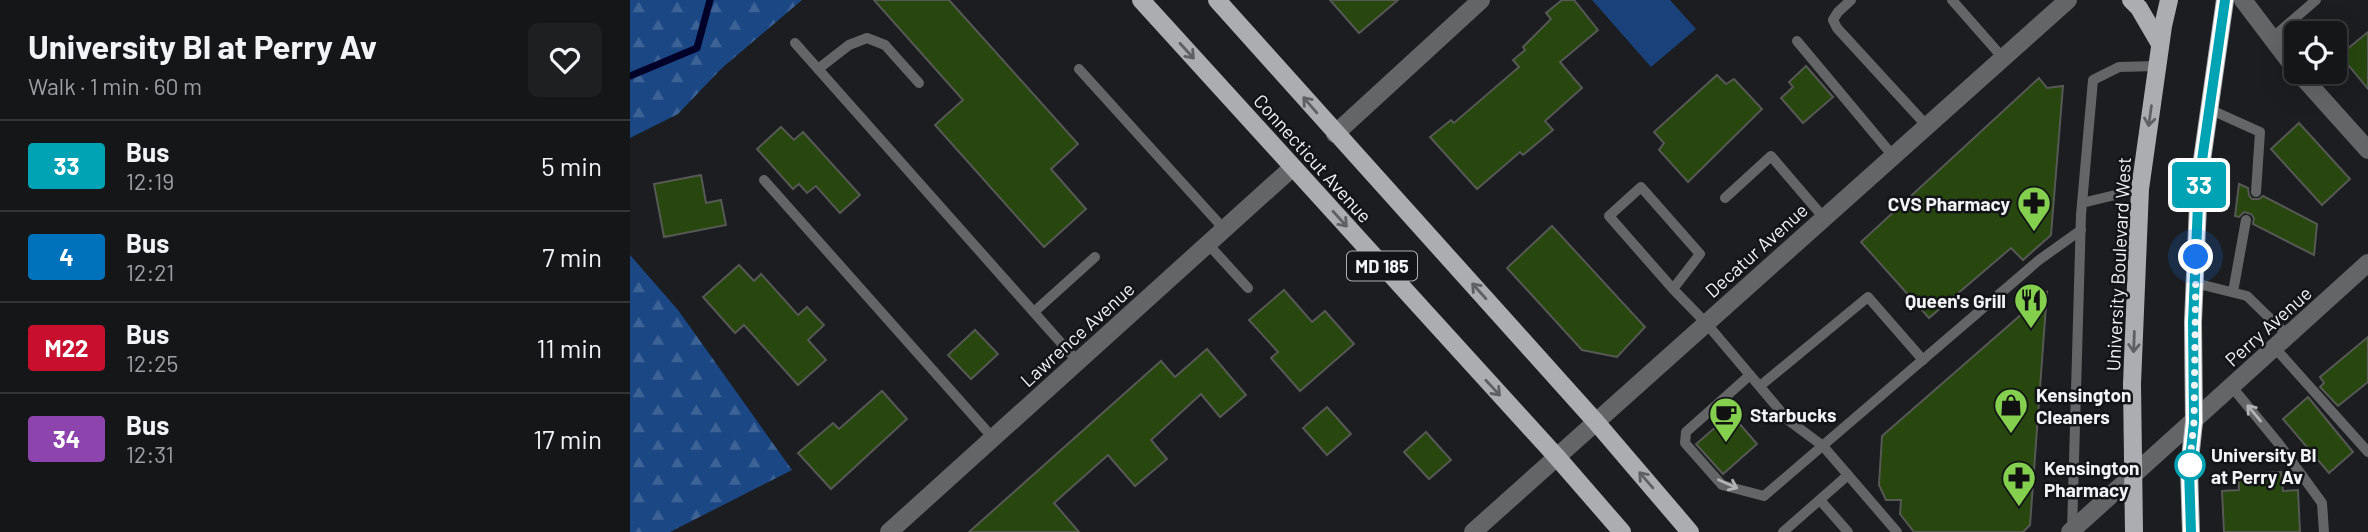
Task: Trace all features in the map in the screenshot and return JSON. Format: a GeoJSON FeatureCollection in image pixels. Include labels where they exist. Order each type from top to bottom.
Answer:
{"type":"FeatureCollection","features":[{"type":"Feature","properties":{"kind":"main road","name":"Connecticut Avenue"},"geometry":{"type":"LineString","coordinates":[[1142,0],[1622,532]]}},
{"type":"Feature","properties":{"kind":"main road","name":"Connecticut Avenue"},"geometry":{"type":"LineString","coordinates":[[1217,0],[1596,422],[1690,532]]}},
{"type":"Feature","properties":{"kind":"main road"},"geometry":{"type":"LineString","coordinates":[[2131,0],[2139,8],[2160,44]]}},
{"type":"Feature","properties":{"kind":"main road","name":"University Boulevard West"},"geometry":{"type":"LineString","coordinates":[[2134,532],[2132,384],[2140,189],[2160,44],[2169,0]]}},
{"type":"Feature","properties":{"kind":"main road"},"geometry":{"type":"LineString","coordinates":[[2191,532],[2189,469],[2194,422],[2199,181],[2225,0]]}},
{"type":"Feature","properties":{"kind":"street"},"geometry":{"type":"LineString","coordinates":[[1335,134],[1481,0]]}},
{"type":"Feature","properties":{"kind":"street","name":"Decatur Avenue"},"geometry":{"type":"LineString","coordinates":[[1473,532],[2068,0]]}},
{"type":"Feature","properties":{"kind":"street"},"geometry":{"type":"LineString","coordinates":[[2243,0],[2284,53]]}},
{"type":"Feature","properties":{"kind":"street"},"geometry":{"type":"LineString","coordinates":[[2309,84],[2368,150]]}},
{"type":"Feature","properties":{"kind":"street","name":"Lawrence Avenue"},"geometry":{"type":"LineString","coordinates":[[889,532],[1293,167]]}},
{"type":"Feature","properties":{"kind":"street","name":"Perry Avenue"},"geometry":{"type":"LineString","coordinates":[[2071,531],[2368,263]]}},
{"type":"Feature","properties":{"kind":"lane"},"geometry":{"type":"LineString","coordinates":[[1851,0],[1833,20],[1837,28],[1927,126]]}},
{"type":"Feature","properties":{"kind":"lane"},"geometry":{"type":"LineString","coordinates":[[1952,0],[2003,58]]}},
{"type":"Feature","properties":{"kind":"lane"},"geometry":{"type":"LineString","coordinates":[[2273,37],[2316,0]]}},
{"type":"Feature","properties":{"kind":"lane"},"geometry":{"type":"LineString","coordinates":[[818,69],[849,45],[867,38],[885,46],[919,83]]}},
{"type":"Feature","properties":{"kind":"lane"},"geometry":{"type":"LineString","coordinates":[[1797,41],[1893,156]]}},
{"type":"Feature","properties":{"kind":"lane"},"geometry":{"type":"LineString","coordinates":[[795,43],[1078,362]]}},
{"type":"Feature","properties":{"kind":"lane"},"geometry":{"type":"LineString","coordinates":[[2071,531],[2082,203],[2093,80],[2119,67],[2157,66]]}},
{"type":"Feature","properties":{"kind":"lane"},"geometry":{"type":"LineString","coordinates":[[1079,69],[1224,229]]}},
{"type":"Feature","properties":{"kind":"lane"},"geometry":{"type":"LineString","coordinates":[[2208,109],[2260,132],[2256,192]]}},
{"type":"Feature","properties":{"kind":"lane"},"geometry":{"type":"LineString","coordinates":[[1725,198],[1771,156],[1824,218]]}},
{"type":"Feature","properties":{"kind":"lane"},"geometry":{"type":"LineString","coordinates":[[764,180],[993,438]]}},
{"type":"Feature","properties":{"kind":"lane"},"geometry":{"type":"LineString","coordinates":[[1673,289],[1700,254],[1641,187],[1609,216],[1673,289],[1706,323],[1788,420],[1823,446],[1897,532]]}},
{"type":"Feature","properties":{"kind":"lane"},"geometry":{"type":"LineString","coordinates":[[2082,203],[2140,189]]}},
{"type":"Feature","properties":{"kind":"lane"},"geometry":{"type":"LineString","coordinates":[[2233,292],[2246,220]]}},
{"type":"Feature","properties":{"kind":"lane"},"geometry":{"type":"LineString","coordinates":[[1750,375],[1686,432],[1685,443],[1721,485],[1764,496],[2039,260],[2081,230]]}},
{"type":"Feature","properties":{"kind":"lane"},"geometry":{"type":"LineString","coordinates":[[1208,244],[1248,288]]}},
{"type":"Feature","properties":{"kind":"lane"},"geometry":{"type":"LineString","coordinates":[[1034,312],[1095,257]]}},
{"type":"Feature","properties":{"kind":"lane"},"geometry":{"type":"LineString","coordinates":[[2195,283],[2247,296],[2368,452]]}},
{"type":"Feature","properties":{"kind":"lane"},"geometry":{"type":"LineString","coordinates":[[1760,386],[1868,298],[1923,360]]}},
{"type":"Feature","properties":{"kind":"lane"},"geometry":{"type":"LineString","coordinates":[[2232,387],[2279,444],[2322,503],[2324,532]]}},
{"type":"Feature","properties":{"kind":"lane"},"geometry":{"type":"LineString","coordinates":[[1783,532],[1848,475]]}},
{"type":"Feature","properties":{"kind":"lane"},"geometry":{"type":"LineString","coordinates":[[1820,500],[1848,532]]}},
{"type":"Feature","properties":{"kind":"shaded area"},"geometry":{"type":"Polygon","coordinates":[[[1592,0],[1670,0],[1696,29],[1651,67],[1592,0]]]}},
{"type":"Feature","properties":{"kind":"green space"},"geometry":{"type":"Polygon","coordinates":[[[630,0],[802,0],[722,68],[678,114],[630,138],[630,0]]]}},
{"type":"Feature","properties":{"kind":"green space"},"geometry":{"type":"Polygon","coordinates":[[[630,255],[678,310],[792,470],[670,532],[630,532],[630,255]]]}},
{"type":"Feature","properties":{"kind":"building"},"geometry":{"type":"Polygon","coordinates":[[[874,0],[949,0],[1078,144],[1051,169],[1086,209],[1044,247],[935,125],[963,100],[874,0]]]}},
{"type":"Feature","properties":{"kind":"building"},"geometry":{"type":"Polygon","coordinates":[[[1330,0],[1398,0],[1359,33],[1330,0]]]}},
{"type":"Feature","properties":{"kind":"building"},"geometry":{"type":"Polygon","coordinates":[[[1562,0],[1574,0],[1598,30],[1560,62],[1582,88],[1545,121],[1553,130],[1523,155],[1520,152],[1477,189],[1430,137],[1451,120],[1454,123],[1519,67],[1513,60],[1551,19],[1546,13],[1562,0]]]}},
{"type":"Feature","properties":{"kind":"building"},"geometry":{"type":"Polygon","coordinates":[[[2368,32],[2368,89],[2347,64],[2347,49],[2368,32]]]}},
{"type":"Feature","properties":{"kind":"building"},"geometry":{"type":"Polygon","coordinates":[[[1806,66],[1833,97],[1803,123],[1781,98],[1793,87],[1789,82],[1806,66]]]}},
{"type":"Feature","properties":{"kind":"building"},"geometry":{"type":"Polygon","coordinates":[[[1717,75],[1726,84],[1734,79],[1762,109],[1688,182],[1659,150],[1664,143],[1654,132],[1717,75]]]}},
{"type":"Feature","properties":{"kind":"building"},"geometry":{"type":"Polygon","coordinates":[[[2039,78],[2047,88],[2063,86],[2051,235],[2023,260],[2011,248],[1929,318],[1861,242],[2039,78]]]}},
{"type":"Feature","properties":{"kind":"building"},"geometry":{"type":"Polygon","coordinates":[[[2299,123],[2350,179],[2322,205],[2271,149],[2299,123]]]}},
{"type":"Feature","properties":{"kind":"building"},"geometry":{"type":"Polygon","coordinates":[[[781,127],[794,140],[803,132],[860,195],[840,213],[816,186],[807,193],[799,184],[793,189],[757,149],[781,127]]]}},
{"type":"Feature","properties":{"kind":"building"},"geometry":{"type":"Polygon","coordinates":[[[701,175],[706,203],[721,200],[726,225],[664,237],[654,184],[701,175]]]}},
{"type":"Feature","properties":{"kind":"building"},"geometry":{"type":"Polygon","coordinates":[[[2239,184],[2248,188],[2252,199],[2263,196],[2317,224],[2314,255],[2253,224],[2254,218],[2251,214],[2244,212],[2239,217],[2235,216],[2239,184]]]}},
{"type":"Feature","properties":{"kind":"building"},"geometry":{"type":"Polygon","coordinates":[[[1552,226],[1645,327],[1617,357],[1582,350],[1507,268],[1552,226]]]}},
{"type":"Feature","properties":{"kind":"building"},"geometry":{"type":"Polygon","coordinates":[[[739,265],[754,281],[761,274],[798,315],[807,307],[824,325],[808,340],[826,360],[798,385],[744,325],[735,333],[703,297],[739,265]]]}},
{"type":"Feature","properties":{"kind":"building"},"geometry":{"type":"Polygon","coordinates":[[[1284,290],[1312,322],[1325,311],[1354,344],[1300,391],[1271,358],[1278,352],[1249,320],[1284,290]]]}},
{"type":"Feature","properties":{"kind":"building"},"geometry":{"type":"Polygon","coordinates":[[[2047,292],[2030,525],[2023,532],[1914,532],[1900,514],[1901,500],[1886,500],[1879,485],[1882,436],[2047,292]]]}},
{"type":"Feature","properties":{"kind":"building"},"geometry":{"type":"Polygon","coordinates":[[[975,330],[998,354],[971,379],[948,355],[975,330]]]}},
{"type":"Feature","properties":{"kind":"building"},"geometry":{"type":"Polygon","coordinates":[[[2368,337],[2368,382],[2338,406],[2320,387],[2324,383],[2320,377],[2368,337]]]}},
{"type":"Feature","properties":{"kind":"building"},"geometry":{"type":"Polygon","coordinates":[[[1207,349],[1246,395],[1220,417],[1201,394],[1151,440],[1167,459],[1135,486],[1108,455],[1054,503],[1079,532],[969,532],[1161,361],[1175,377],[1207,349]]]}},
{"type":"Feature","properties":{"kind":"building"},"geometry":{"type":"Polygon","coordinates":[[[882,391],[907,419],[831,489],[798,453],[833,423],[839,429],[882,391]]]}},
{"type":"Feature","properties":{"kind":"building"},"geometry":{"type":"Polygon","coordinates":[[[2308,397],[2353,452],[2329,473],[2283,419],[2308,397]]]}},
{"type":"Feature","properties":{"kind":"building"},"geometry":{"type":"Polygon","coordinates":[[[1327,407],[1351,434],[1327,455],[1303,428],[1327,407]]]}},
{"type":"Feature","properties":{"kind":"building","name":"Starbucks"},"geometry":{"type":"Polygon","coordinates":[[[1731,414],[1757,444],[1723,474],[1696,444],[1731,414]]]}},
{"type":"Feature","properties":{"kind":"building"},"geometry":{"type":"Polygon","coordinates":[[[1426,432],[1451,460],[1429,479],[1404,452],[1426,432]]]}},
{"type":"Feature","properties":{"kind":"building"},"geometry":{"type":"Polygon","coordinates":[[[2281,472],[2283,491],[2298,490],[2300,532],[2224,532],[2222,491],[2239,490],[2238,474],[2281,472]]]}},
{"type":"Feature","properties":{"kind":"waterway"},"geometry":{"type":"LineString","coordinates":[[630,76],[697,48],[710,0]]}},
{"type":"Feature","properties":{"kind":"bus line","name":"33"},"geometry":{"type":"LineString","coordinates":[[2191,532],[2189,469],[2194,422],[2193,322],[2199,181],[2225,0]]}},
{"type":"Feature","properties":{"kind":"place","name":"CVS Pharmacy"},"geometry":{"type":"Point","coordinates":[2034,233]}},
{"type":"Feature","properties":{"kind":"place","name":"Queen's Grill"},"geometry":{"type":"Point","coordinates":[2031,330]}},
{"type":"Feature","properties":{"kind":"place","name":"Kensington Cleaners"},"geometry":{"type":"Point","coordinates":[2011,435]}},
{"type":"Feature","properties":{"kind":"place","name":"Starbucks"},"geometry":{"type":"Point","coordinates":[1726,444]}},
{"type":"Feature","properties":{"kind":"place","name":"University Bl at Perry Av"},"geometry":{"type":"Point","coordinates":[2190,465]}},
{"type":"Feature","properties":{"kind":"place","name":"Kensington Pharmacy"},"geometry":{"type":"Point","coordinates":[2019,508]}},
{"type":"Feature","properties":{"kind":"route"},"geometry":{"type":"LineString","coordinates":[[2190,465],[2189,469],[2194,422],[2193,322],[2196,257]]}}]}
